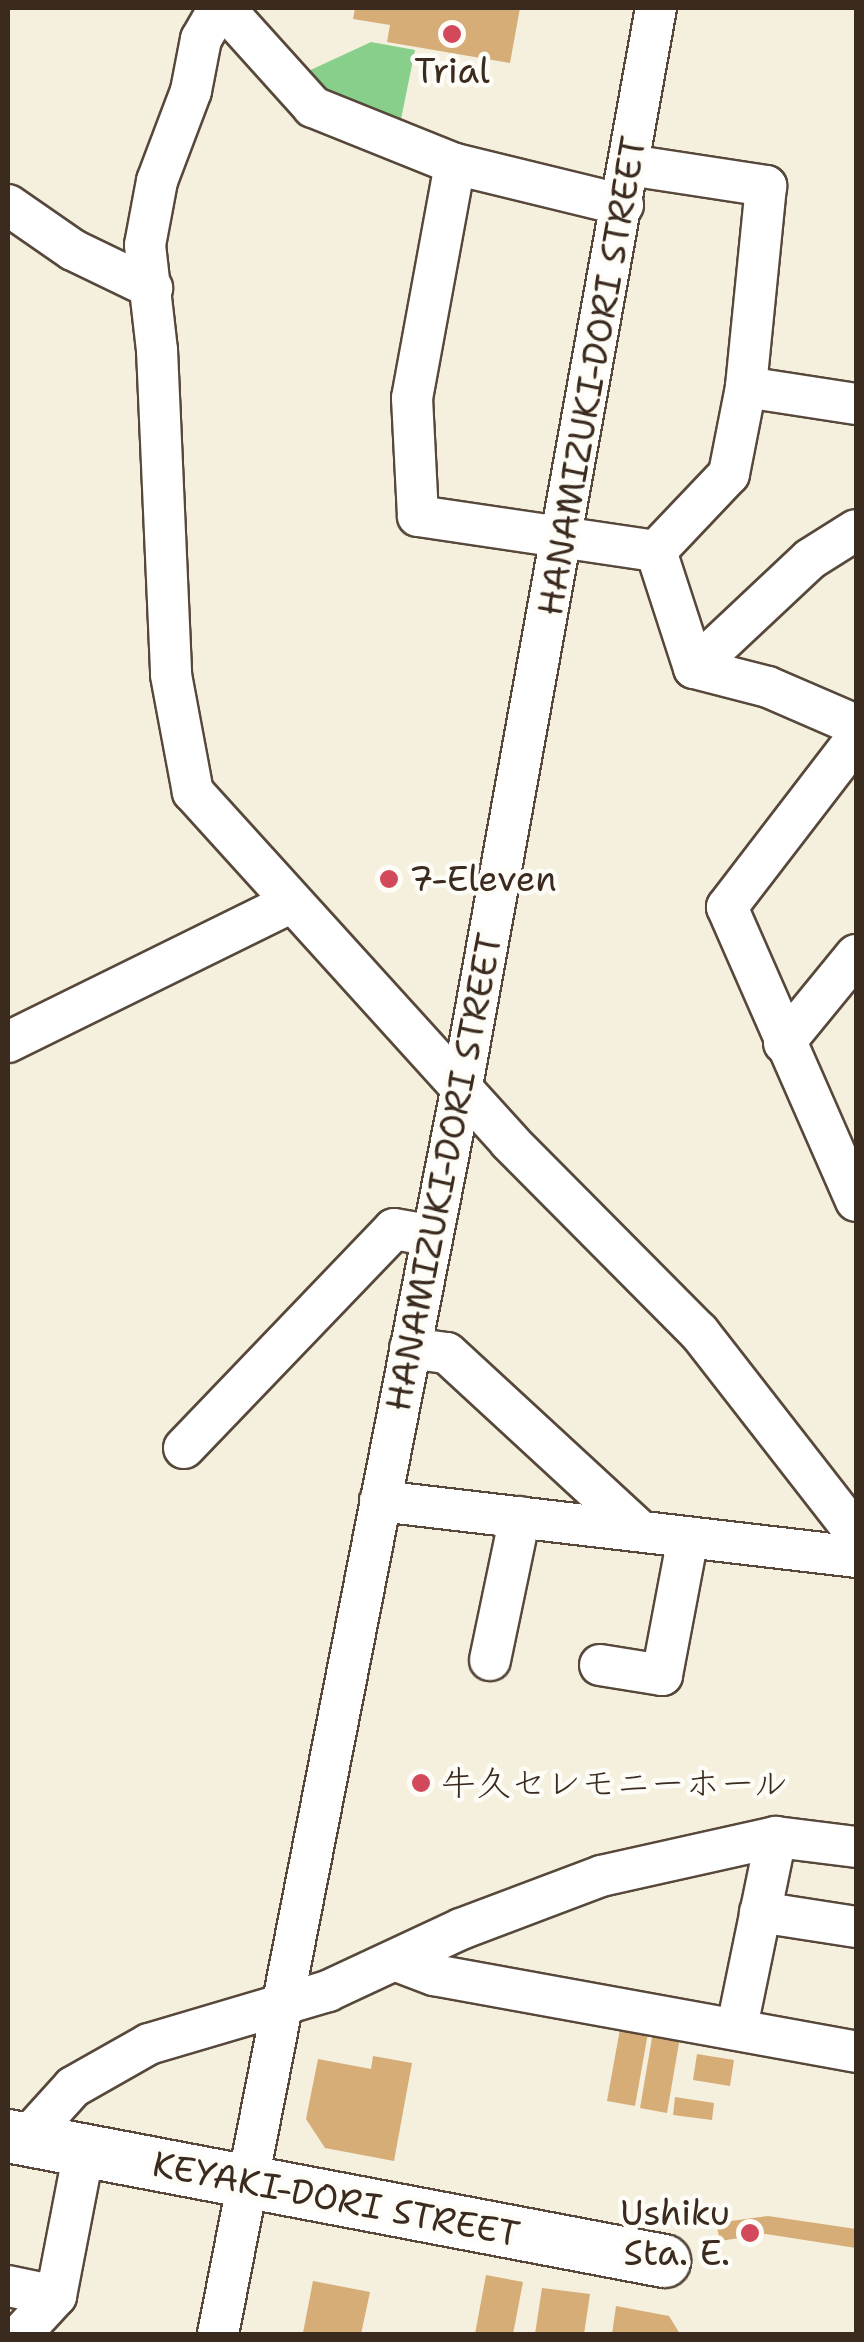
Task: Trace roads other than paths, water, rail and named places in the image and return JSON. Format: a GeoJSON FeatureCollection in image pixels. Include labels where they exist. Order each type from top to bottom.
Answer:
{"type":"FeatureCollection","features":[{"type":"Feature","properties":{"kind":"main road","name":"KEYAKI-DORI STREET"},"geometry":{"type":"LineString","coordinates":[[17,2137],[664,2261]]}},
{"type":"Feature","properties":{"kind":"street"},"geometry":{"type":"LineString","coordinates":[[623,205],[454,164],[313,107],[222,8],[201,39],[191,91],[156,180],[145,245],[152,288],[171,675],[182,758],[192,792],[288,904],[699,1332],[856,1534]]}},
{"type":"Feature","properties":{"kind":"street","name":"HANAMIZUKI-DORI STREET"},"geometry":{"type":"LineString","coordinates":[[218,2334],[462,1086],[564,539],[656,8]]}},
{"type":"Feature","properties":{"kind":"street"},"geometry":{"type":"LineString","coordinates":[[454,164],[412,398],[418,516],[656,551]]}},
{"type":"Feature","properties":{"kind":"street"},"geometry":{"type":"LineString","coordinates":[[629,165],[766,186],[746,388],[729,474],[656,551]]}},
{"type":"Feature","properties":{"kind":"street"},"geometry":{"type":"LineString","coordinates":[[8,205],[73,250],[152,288]]}},
{"type":"Feature","properties":{"kind":"street"},"geometry":{"type":"LineString","coordinates":[[746,388],[856,404]]}},
{"type":"Feature","properties":{"kind":"street"},"geometry":{"type":"LineString","coordinates":[[694,668],[810,559],[856,530]]}},
{"type":"Feature","properties":{"kind":"street"},"geometry":{"type":"LineString","coordinates":[[656,551],[694,668]]}},
{"type":"Feature","properties":{"kind":"street"},"geometry":{"type":"LineString","coordinates":[[694,668],[768,688],[856,725]]}},
{"type":"Feature","properties":{"kind":"street"},"geometry":{"type":"LineString","coordinates":[[856,739],[727,908],[856,1200]]}},
{"type":"Feature","properties":{"kind":"street"},"geometry":{"type":"LineString","coordinates":[[8,1042],[288,904]]}},
{"type":"Feature","properties":{"kind":"street"},"geometry":{"type":"LineString","coordinates":[[784,1043],[856,955]]}},
{"type":"Feature","properties":{"kind":"street"},"geometry":{"type":"LineString","coordinates":[[184,1448],[394,1229],[432,1236]]}},
{"type":"Feature","properties":{"kind":"street"},"geometry":{"type":"LineString","coordinates":[[410,1348],[448,1353],[639,1530]]}},
{"type":"Feature","properties":{"kind":"street"},"geometry":{"type":"LineString","coordinates":[[380,1500],[856,1557]]}},
{"type":"Feature","properties":{"kind":"street"},"geometry":{"type":"LineString","coordinates":[[490,1660],[520,1517]]}},
{"type":"Feature","properties":{"kind":"street"},"geometry":{"type":"LineString","coordinates":[[600,1665],[662,1675],[688,1537]]}},
{"type":"Feature","properties":{"kind":"street"},"geometry":{"type":"LineString","coordinates":[[17,2137],[73,2087],[148,2044],[282,2005],[397,1961],[460,1929],[602,1876],[776,1837],[856,1847]]}},
{"type":"Feature","properties":{"kind":"street"},"geometry":{"type":"LineString","coordinates":[[737,2026],[776,1837]]}},
{"type":"Feature","properties":{"kind":"street"},"geometry":{"type":"LineString","coordinates":[[760,1912],[856,1926]]}},
{"type":"Feature","properties":{"kind":"street"},"geometry":{"type":"LineString","coordinates":[[397,1961],[434,1975],[737,2026],[856,2052]]}},
{"type":"Feature","properties":{"kind":"street"},"geometry":{"type":"LineString","coordinates":[[21,2334],[56,2296],[84,2150]]}},
{"type":"Feature","properties":{"kind":"street"},"geometry":{"type":"LineString","coordinates":[[8,2286],[56,2296]]}},
{"type":"Feature","properties":{"kind":"place","name":"Trial"},"geometry":{"type":"Point","coordinates":[452,34]}},
{"type":"Feature","properties":{"kind":"place","name":"7-Eleven"},"geometry":{"type":"Point","coordinates":[389,879]}},
{"type":"Feature","properties":{"kind":"place","name":"牛久セレモニーホール"},"geometry":{"type":"Point","coordinates":[421,1783]}},
{"type":"Feature","properties":{"kind":"place","name":"Ushiku Sta. E."},"geometry":{"type":"Point","coordinates":[750,2233]}}]}
